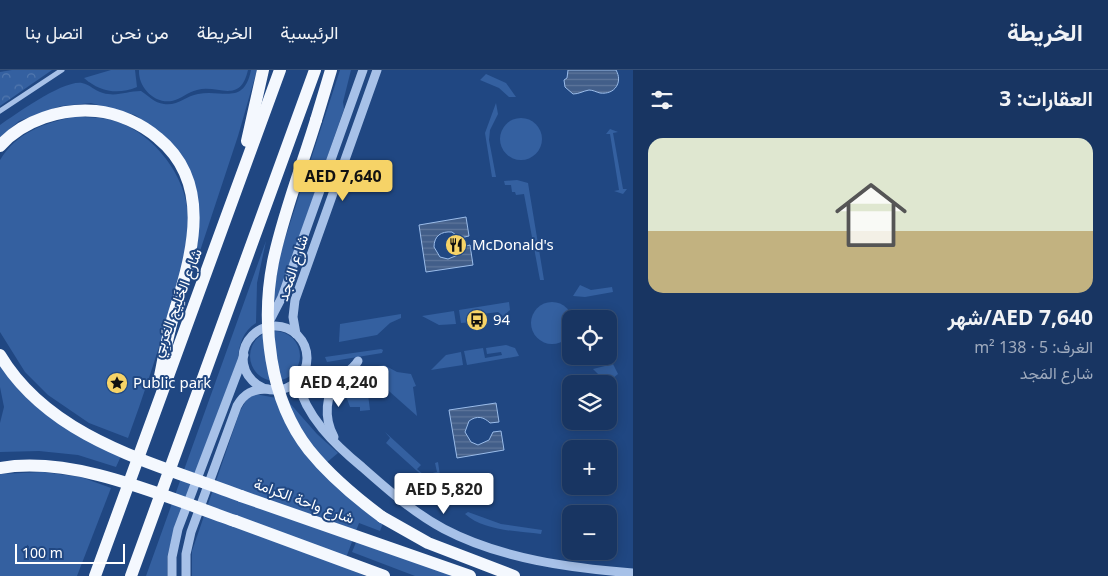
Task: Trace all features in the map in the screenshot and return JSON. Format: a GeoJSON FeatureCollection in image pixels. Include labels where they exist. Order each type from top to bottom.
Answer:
{"type":"FeatureCollection","features":[{"type":"Feature","properties":{"kind":"highway"},"geometry":{"type":"LineString","coordinates":[[237,191],[263,70]]}},
{"type":"Feature","properties":{"kind":"highway","name":"شارع الخَلِيج العَربِي"},"geometry":{"type":"LineString","coordinates":[[95,576],[280,70]]}},
{"type":"Feature","properties":{"kind":"highway"},"geometry":{"type":"LineString","coordinates":[[131,576],[315,70]]}},
{"type":"Feature","properties":{"kind":"highway"},"geometry":{"type":"LineString","coordinates":[[331,70],[274,261],[268,313],[271,356],[286,408],[308,449],[355,496],[382,517],[428,544],[514,576]]}},
{"type":"Feature","properties":{"kind":"highway"},"geometry":{"type":"LineString","coordinates":[[0,146],[13,134],[51,115],[97,111],[140,125],[152,133],[171,150],[184,171],[193,205],[192,247],[175,308],[150,423]]}},
{"type":"Feature","properties":{"kind":"highway","name":"شارع واحة الكرامة"},"geometry":{"type":"LineString","coordinates":[[0,354],[11,373],[30,396],[72,427],[114,448],[240,496],[470,576]]}},
{"type":"Feature","properties":{"kind":"highway"},"geometry":{"type":"LineString","coordinates":[[0,468],[43,466],[83,471],[235,521],[384,576]]}},
{"type":"Feature","properties":{"kind":"street"},"geometry":{"type":"LineString","coordinates":[[0,111],[62,70]]}},
{"type":"Feature","properties":{"kind":"street","name":"شارع المَجد"},"geometry":{"type":"LineString","coordinates":[[266,327],[279,305],[363,70]]}},
{"type":"Feature","properties":{"kind":"street","name":"شارع المَجد"},"geometry":{"type":"LineString","coordinates":[[296,334],[293,317],[295,300],[378,70]]}},
{"type":"Feature","properties":{"kind":"street"},"geometry":{"type":"LineString","coordinates":[[172,576],[172,557],[178,529],[225,400],[244,355],[253,335],[266,327],[282,327],[296,334],[302,340],[307,356],[303,373],[297,380],[284,388],[251,391],[243,397],[237,406],[190,538],[186,554],[186,576]]}},
{"type":"Feature","properties":{"kind":"street"},"geometry":{"type":"LineString","coordinates":[[244,355],[246,370],[250,376],[268,389]]}},
{"type":"Feature","properties":{"kind":"street"},"geometry":{"type":"LineString","coordinates":[[352,459],[333,435],[327,409],[329,396],[335,385],[358,361]]}},
{"type":"Feature","properties":{"kind":"street"},"geometry":{"type":"LineString","coordinates":[[297,380],[306,408],[322,428],[352,459],[406,505],[446,530],[493,548],[549,562],[633,573]]}},
{"type":"Feature","properties":{"kind":"green space"},"geometry":{"type":"Polygon","coordinates":[[[12,70],[52,70],[0,106],[0,72],[12,70]]]}},
{"type":"Feature","properties":{"kind":"green space"},"geometry":{"type":"Polygon","coordinates":[[[111,70],[135,70],[137,87],[123,91],[109,91],[90,83],[84,78],[111,70]]]}},
{"type":"Feature","properties":{"kind":"green space"},"geometry":{"type":"Polygon","coordinates":[[[139,70],[248,70],[240,87],[234,90],[197,90],[175,100],[165,101],[159,100],[148,93],[141,82],[139,70]]]}},
{"type":"Feature","properties":{"kind":"green space"},"geometry":{"type":"Polygon","coordinates":[[[251,70],[257,70],[238,136],[167,351],[198,242],[174,146],[159,131],[135,115],[91,103],[61,106],[19,121],[0,138],[0,125],[52,92],[74,83],[82,83],[108,94],[141,91],[157,102],[169,104],[198,94],[231,94],[237,92],[248,81],[251,70]]]}},
{"type":"Feature","properties":{"kind":"green space"},"geometry":{"type":"Polygon","coordinates":[[[340,70],[351,70],[343,102],[344,109],[280,292],[272,305],[280,254],[340,70]]]}},
{"type":"Feature","properties":{"kind":"green space"},"geometry":{"type":"Polygon","coordinates":[[[486,74],[506,83],[516,97],[509,97],[499,88],[480,80],[486,74]]]}},
{"type":"Feature","properties":{"kind":"green space"},"geometry":{"type":"Polygon","coordinates":[[[496,103],[498,114],[490,130],[489,140],[496,177],[492,177],[485,133],[496,103]]]}},
{"type":"Feature","properties":{"kind":"green space"},"geometry":{"type":"Polygon","coordinates":[[[73,117],[111,120],[138,132],[150,141],[171,165],[184,193],[187,207],[186,248],[180,275],[169,315],[128,438],[89,423],[48,395],[25,372],[0,332],[0,160],[22,136],[41,126],[73,117]]]}},
{"type":"Feature","properties":{"kind":"green space"},"geometry":{"type":"Polygon","coordinates":[[[517,118],[525,118],[536,124],[542,139],[536,154],[525,160],[517,160],[506,154],[500,143],[500,135],[506,124],[517,118]]]}},
{"type":"Feature","properties":{"kind":"green space"},"geometry":{"type":"Polygon","coordinates":[[[610,129],[618,132],[613,133],[623,189],[627,189],[623,194],[614,191],[619,190],[610,134],[606,134],[610,129]]]}},
{"type":"Feature","properties":{"kind":"green space"},"geometry":{"type":"Polygon","coordinates":[[[517,180],[528,183],[544,280],[540,280],[524,194],[516,195],[515,192],[512,192],[511,185],[505,185],[504,181],[517,180]]]}},
{"type":"Feature","properties":{"kind":"green space"},"geometry":{"type":"Polygon","coordinates":[[[266,241],[257,283],[256,323],[242,338],[238,359],[175,526],[167,557],[167,576],[146,576],[266,241]]]}},
{"type":"Feature","properties":{"kind":"green space"},"geometry":{"type":"Polygon","coordinates":[[[580,285],[591,290],[612,287],[613,292],[585,297],[573,296],[580,285]]]}},
{"type":"Feature","properties":{"kind":"green space"},"geometry":{"type":"Polygon","coordinates":[[[509,302],[510,310],[503,316],[498,312],[475,315],[472,322],[461,323],[459,310],[509,302]]]}},
{"type":"Feature","properties":{"kind":"green space"},"geometry":{"type":"Polygon","coordinates":[[[556,302],[569,310],[562,310],[562,342],[556,344],[544,343],[534,335],[531,319],[534,311],[540,305],[556,302]]]}},
{"type":"Feature","properties":{"kind":"green space"},"geometry":{"type":"Polygon","coordinates":[[[454,311],[456,324],[439,325],[422,316],[454,311]]]}},
{"type":"Feature","properties":{"kind":"green space"},"geometry":{"type":"Polygon","coordinates":[[[401,314],[401,318],[390,323],[377,335],[339,342],[340,324],[401,314]]]}},
{"type":"Feature","properties":{"kind":"green space"},"geometry":{"type":"Polygon","coordinates":[[[275,331],[289,335],[296,342],[300,356],[296,370],[289,377],[275,381],[261,377],[254,370],[250,356],[254,342],[261,335],[275,331]]]}},
{"type":"Feature","properties":{"kind":"green space"},"geometry":{"type":"Polygon","coordinates":[[[506,345],[515,348],[519,356],[467,365],[464,351],[483,348],[485,358],[502,355],[501,352],[487,354],[486,348],[506,345]]]}},
{"type":"Feature","properties":{"kind":"green space"},"geometry":{"type":"Polygon","coordinates":[[[383,350],[382,353],[327,362],[325,357],[383,350]]]}},
{"type":"Feature","properties":{"kind":"green space"},"geometry":{"type":"Polygon","coordinates":[[[461,352],[463,365],[431,370],[446,355],[461,352]]]}},
{"type":"Feature","properties":{"kind":"green space"},"geometry":{"type":"Polygon","coordinates":[[[0,364],[11,381],[37,408],[86,439],[121,456],[116,467],[78,455],[39,451],[0,452],[0,423],[4,407],[0,387],[0,364]]]}},
{"type":"Feature","properties":{"kind":"green space"},"geometry":{"type":"Polygon","coordinates":[[[384,365],[397,372],[411,374],[416,386],[413,387],[417,416],[381,384],[376,369],[378,366],[384,365]]]}},
{"type":"Feature","properties":{"kind":"green space"},"geometry":{"type":"Polygon","coordinates":[[[614,365],[618,374],[599,375],[593,369],[614,365]]]}},
{"type":"Feature","properties":{"kind":"green space"},"geometry":{"type":"Polygon","coordinates":[[[360,377],[361,380],[366,379],[370,410],[360,411],[360,407],[350,407],[342,385],[349,378],[360,377]]]}},
{"type":"Feature","properties":{"kind":"green space"},"geometry":{"type":"Polygon","coordinates":[[[255,394],[287,400],[317,434],[338,453],[319,469],[383,523],[380,531],[359,523],[343,566],[365,576],[192,576],[192,551],[240,411],[247,399],[255,394]]]}},
{"type":"Feature","properties":{"kind":"green space"},"geometry":{"type":"Polygon","coordinates":[[[385,432],[421,465],[417,469],[424,475],[437,472],[435,463],[438,462],[442,489],[431,477],[427,480],[386,443],[390,438],[385,432]]]}},
{"type":"Feature","properties":{"kind":"green space"},"geometry":{"type":"Polygon","coordinates":[[[43,472],[81,477],[111,488],[77,576],[0,576],[0,474],[43,472]]]}},
{"type":"Feature","properties":{"kind":"green space"},"geometry":{"type":"Polygon","coordinates":[[[468,512],[501,524],[542,530],[541,534],[491,527],[473,520],[465,514],[468,512]]]}},
{"type":"Feature","properties":{"kind":"green space"},"geometry":{"type":"Polygon","coordinates":[[[357,540],[465,576],[415,576],[352,552],[357,540]]]}},
{"type":"Feature","properties":{"kind":"shaded area"},"geometry":{"type":"Polygon","coordinates":[[[568,70],[616,70],[619,79],[614,90],[610,92],[600,93],[589,90],[573,94],[565,87],[564,80],[567,78],[568,70]]]}},
{"type":"Feature","properties":{"kind":"shaded area"},"geometry":{"type":"Polygon","coordinates":[[[466,217],[469,236],[460,238],[452,232],[445,232],[437,237],[434,247],[440,257],[448,259],[458,255],[462,247],[470,245],[473,265],[426,272],[419,225],[466,217]]]}},
{"type":"Feature","properties":{"kind":"shaded area"},"geometry":{"type":"Polygon","coordinates":[[[496,403],[499,422],[490,423],[478,417],[469,421],[465,432],[471,442],[478,445],[489,440],[493,432],[501,431],[504,450],[457,458],[449,410],[496,403]]]}},
{"type":"Feature","properties":{"kind":"place","name":"McDonald's"},"geometry":{"type":"Point","coordinates":[456,245]}},
{"type":"Feature","properties":{"kind":"place","name":"94"},"geometry":{"type":"Point","coordinates":[477,320]}},
{"type":"Feature","properties":{"kind":"place","name":"Public park"},"geometry":{"type":"Point","coordinates":[117,383]}}]}
